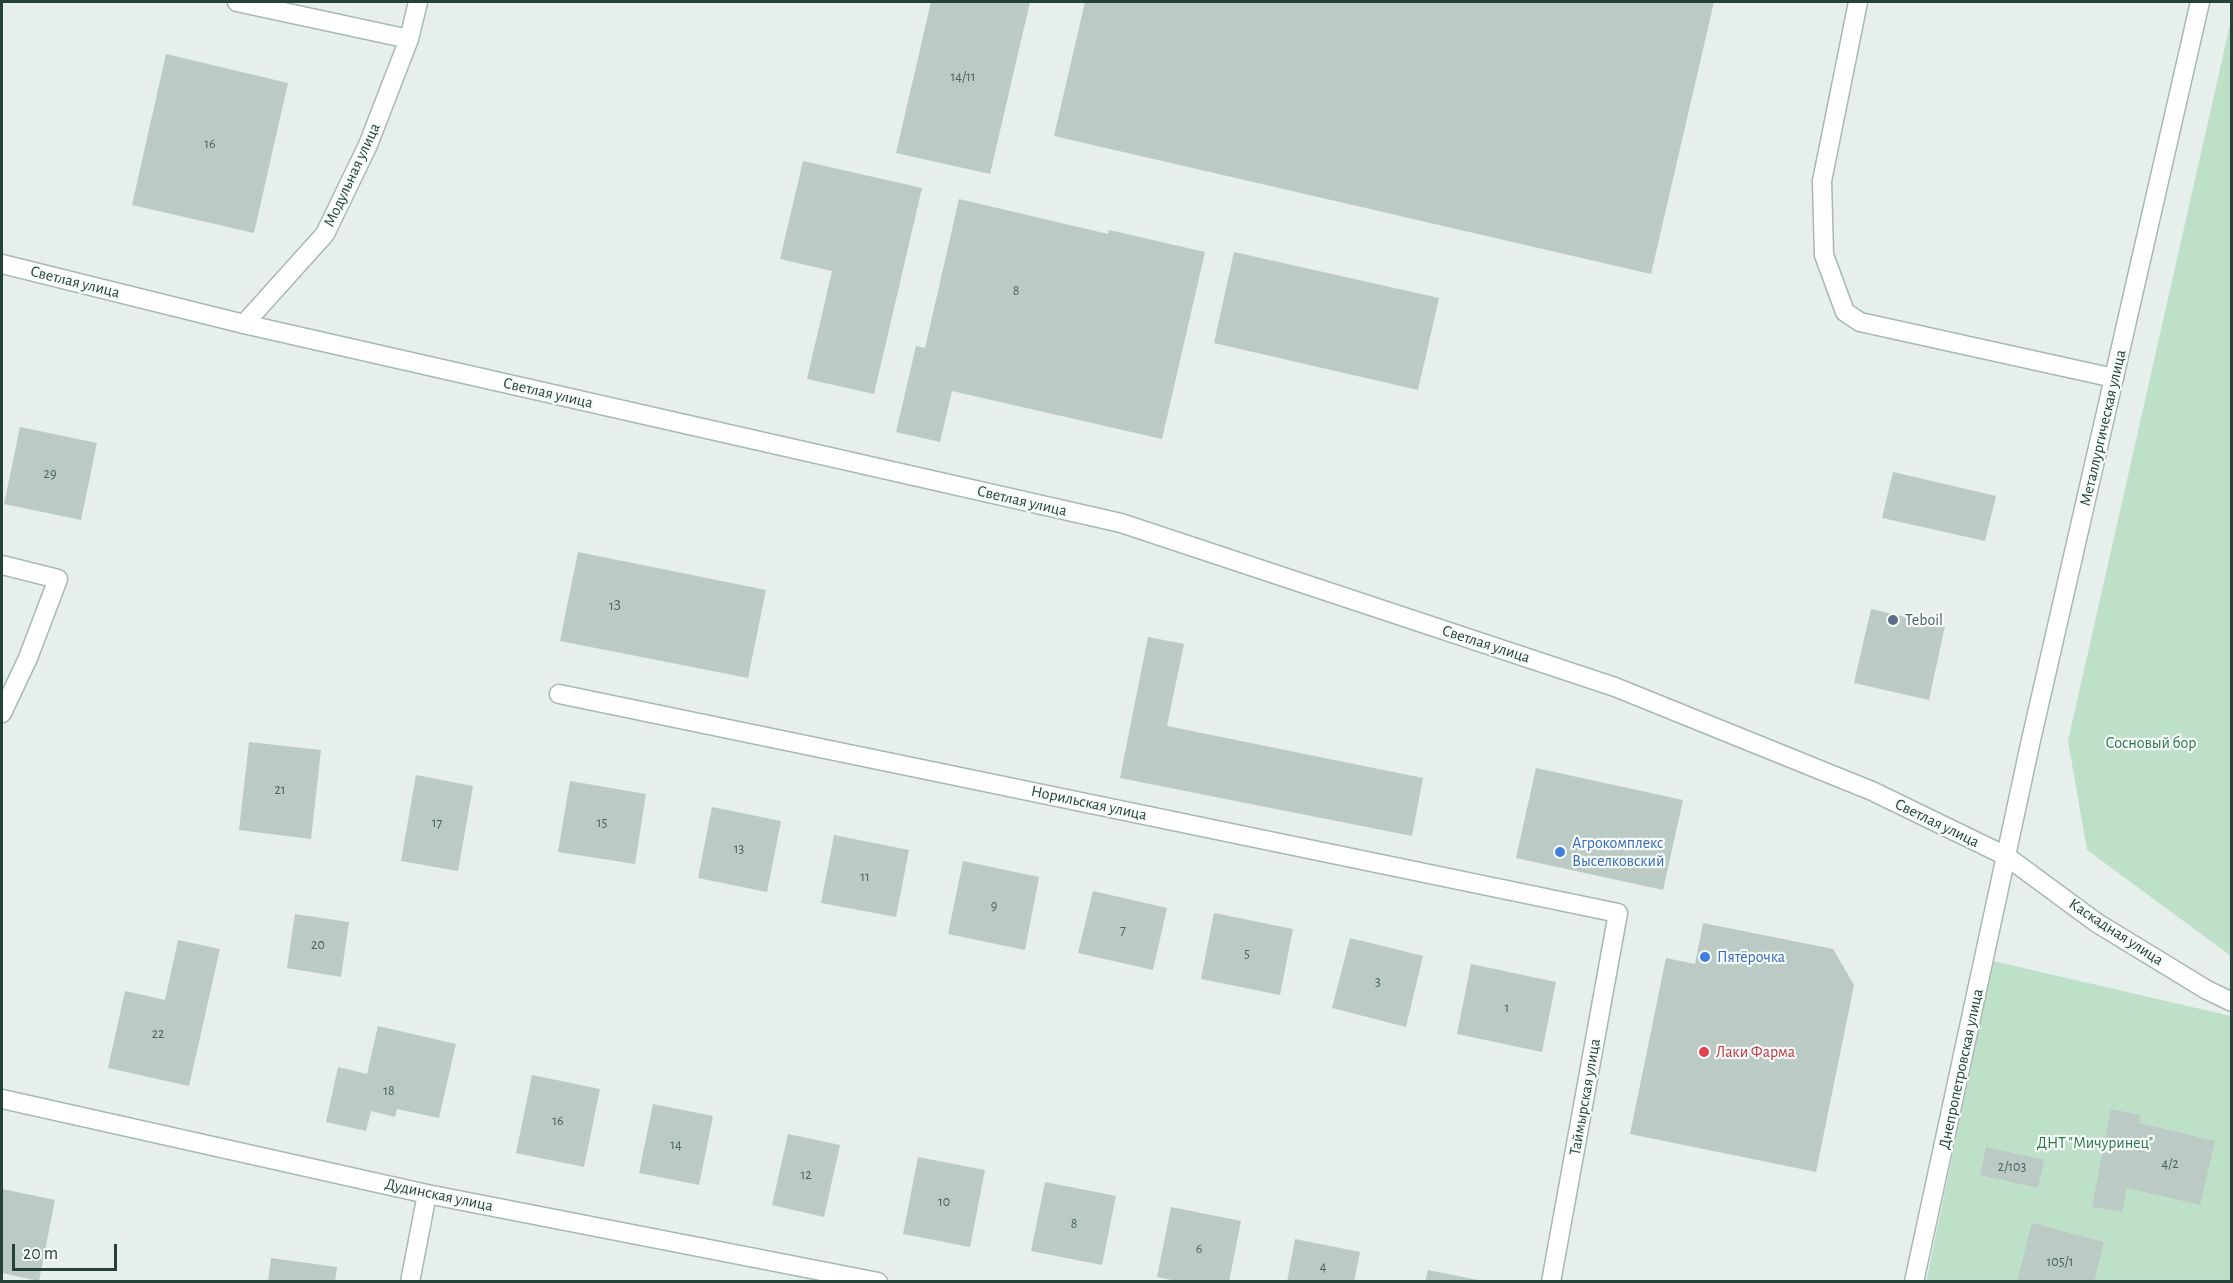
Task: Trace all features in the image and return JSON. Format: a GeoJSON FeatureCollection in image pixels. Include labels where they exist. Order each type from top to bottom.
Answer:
{"type":"FeatureCollection","features":[{"type":"Feature","properties":{"kind":"street"},"geometry":{"type":"LineString","coordinates":[[237,2],[409,39]]}},
{"type":"Feature","properties":{"kind":"street","name":"Модульная улица"},"geometry":{"type":"LineString","coordinates":[[244,324],[326,234],[368,146],[409,39],[418,2]]}},
{"type":"Feature","properties":{"kind":"street"},"geometry":{"type":"LineString","coordinates":[[1858,2],[1822,181],[1824,255],[1845,312],[1860,322],[2114,378]]}},
{"type":"Feature","properties":{"kind":"street","name":"Металлургическая улица"},"geometry":{"type":"LineString","coordinates":[[2006,856],[2200,2]]}},
{"type":"Feature","properties":{"kind":"street","name":"Светлая улица"},"geometry":{"type":"LineString","coordinates":[[2,264],[244,324],[1121,523],[1615,687],[1872,791],[2006,856]]}},
{"type":"Feature","properties":{"kind":"street"},"geometry":{"type":"LineString","coordinates":[[2,565],[58,579],[28,658],[2,713]]}},
{"type":"Feature","properties":{"kind":"street","name":"Норильская улица"},"geometry":{"type":"LineString","coordinates":[[559,694],[1618,913]]}},
{"type":"Feature","properties":{"kind":"street","name":"Каскадная улица"},"geometry":{"type":"LineString","coordinates":[[2006,856],[2097,923],[2207,990],[2232,1002]]}},
{"type":"Feature","properties":{"kind":"street","name":"Днепропетровская улица"},"geometry":{"type":"LineString","coordinates":[[1914,1281],[2006,856]]}},
{"type":"Feature","properties":{"kind":"street","name":"Таймырская улица"},"geometry":{"type":"LineString","coordinates":[[1551,1281],[1618,913]]}},
{"type":"Feature","properties":{"kind":"street","name":"Дудинская улица"},"geometry":{"type":"LineString","coordinates":[[2,1099],[428,1194],[878,1281]]}},
{"type":"Feature","properties":{"kind":"street"},"geometry":{"type":"LineString","coordinates":[[410,1281],[428,1194]]}},
{"type":"Feature","properties":{"kind":"green space","name":"Сосновый бор"},"geometry":{"type":"Polygon","coordinates":[[[2231,20],[2231,956],[2087,850],[2068,741],[2231,20]]]}},
{"type":"Feature","properties":{"kind":"green space","name":"ДНТ \"Мичуринец\""},"geometry":{"type":"Polygon","coordinates":[[[1993,961],[2231,1016],[2231,1281],[1926,1282],[1993,961]]]}},
{"type":"Feature","properties":{"kind":"building"},"geometry":{"type":"Polygon","coordinates":[[[931,2],[1030,2],[990,174],[896,153],[931,2]]]}},
{"type":"Feature","properties":{"kind":"building"},"geometry":{"type":"Polygon","coordinates":[[[1085,2],[1714,2],[1651,274],[1054,136],[1085,2]]]}},
{"type":"Feature","properties":{"kind":"building"},"geometry":{"type":"Polygon","coordinates":[[[166,54],[288,83],[254,233],[132,205],[166,54]]]}},
{"type":"Feature","properties":{"kind":"building"},"geometry":{"type":"Polygon","coordinates":[[[803,161],[922,188],[874,394],[807,379],[832,271],[780,259],[803,161]]]}},
{"type":"Feature","properties":{"kind":"building"},"geometry":{"type":"Polygon","coordinates":[[[959,199],[1108,234],[1109,230],[1205,252],[1162,439],[952,391],[940,442],[896,432],[916,346],[925,348],[959,199]]]}},
{"type":"Feature","properties":{"kind":"building"},"geometry":{"type":"Polygon","coordinates":[[[1234,252],[1439,298],[1418,390],[1214,343],[1234,252]]]}},
{"type":"Feature","properties":{"kind":"building"},"geometry":{"type":"Polygon","coordinates":[[[20,427],[97,443],[81,520],[4,504],[20,427]]]}},
{"type":"Feature","properties":{"kind":"building"},"geometry":{"type":"Polygon","coordinates":[[[1893,472],[1996,496],[1985,541],[1882,518],[1893,472]]]}},
{"type":"Feature","properties":{"kind":"building"},"geometry":{"type":"Polygon","coordinates":[[[578,552],[766,590],[748,678],[560,641],[578,552]]]}},
{"type":"Feature","properties":{"kind":"building"},"geometry":{"type":"Polygon","coordinates":[[[1871,609],[1945,626],[1929,700],[1854,683],[1871,609]]]}},
{"type":"Feature","properties":{"kind":"building"},"geometry":{"type":"Polygon","coordinates":[[[1148,637],[1184,644],[1167,726],[1423,778],[1412,836],[1120,778],[1148,637]]]}},
{"type":"Feature","properties":{"kind":"building"},"geometry":{"type":"Polygon","coordinates":[[[249,742],[321,750],[311,839],[239,830],[249,742]]]}},
{"type":"Feature","properties":{"kind":"building"},"geometry":{"type":"Polygon","coordinates":[[[1536,768],[1683,800],[1663,890],[1516,858],[1536,768]]]}},
{"type":"Feature","properties":{"kind":"building"},"geometry":{"type":"Polygon","coordinates":[[[416,775],[473,786],[458,871],[401,861],[416,775]]]}},
{"type":"Feature","properties":{"kind":"building"},"geometry":{"type":"Polygon","coordinates":[[[570,781],[646,794],[635,864],[558,852],[570,781]]]}},
{"type":"Feature","properties":{"kind":"building"},"geometry":{"type":"Polygon","coordinates":[[[712,807],[781,821],[767,892],[698,878],[712,807]]]}},
{"type":"Feature","properties":{"kind":"building"},"geometry":{"type":"Polygon","coordinates":[[[834,835],[909,850],[896,917],[821,903],[834,835]]]}},
{"type":"Feature","properties":{"kind":"building"},"geometry":{"type":"Polygon","coordinates":[[[963,861],[1039,877],[1025,950],[948,934],[963,861]]]}},
{"type":"Feature","properties":{"kind":"building"},"geometry":{"type":"Polygon","coordinates":[[[1093,891],[1167,908],[1153,970],[1078,953],[1093,891]]]}},
{"type":"Feature","properties":{"kind":"building"},"geometry":{"type":"Polygon","coordinates":[[[1214,913],[1293,929],[1280,995],[1201,979],[1214,913]]]}},
{"type":"Feature","properties":{"kind":"building"},"geometry":{"type":"Polygon","coordinates":[[[295,914],[349,922],[341,977],[287,968],[295,914]]]}},
{"type":"Feature","properties":{"kind":"building"},"geometry":{"type":"Polygon","coordinates":[[[1703,923],[1833,949],[1854,985],[1816,1172],[1630,1134],[1666,958],[1695,964],[1703,923]]]}},
{"type":"Feature","properties":{"kind":"building"},"geometry":{"type":"Polygon","coordinates":[[[1350,938],[1423,956],[1406,1027],[1332,1008],[1350,938]]]}},
{"type":"Feature","properties":{"kind":"building"},"geometry":{"type":"Polygon","coordinates":[[[178,940],[220,949],[189,1086],[108,1068],[125,991],[165,1000],[178,940]]]}},
{"type":"Feature","properties":{"kind":"building"},"geometry":{"type":"Polygon","coordinates":[[[1471,964],[1556,982],[1542,1052],[1457,1034],[1471,964]]]}},
{"type":"Feature","properties":{"kind":"building"},"geometry":{"type":"Polygon","coordinates":[[[378,1026],[456,1044],[439,1118],[397,1109],[395,1117],[371,1111],[366,1131],[326,1122],[338,1067],[367,1074],[378,1026]]]}},
{"type":"Feature","properties":{"kind":"building"},"geometry":{"type":"Polygon","coordinates":[[[532,1075],[600,1089],[584,1167],[516,1153],[532,1075]]]}},
{"type":"Feature","properties":{"kind":"building"},"geometry":{"type":"Polygon","coordinates":[[[653,1104],[713,1116],[699,1185],[639,1173],[653,1104]]]}},
{"type":"Feature","properties":{"kind":"building"},"geometry":{"type":"Polygon","coordinates":[[[2111,1109],[2141,1115],[2139,1123],[2215,1141],[2200,1205],[2127,1188],[2122,1212],[2092,1207],[2111,1109]]]}},
{"type":"Feature","properties":{"kind":"building"},"geometry":{"type":"Polygon","coordinates":[[[788,1134],[840,1145],[824,1217],[772,1205],[788,1134]]]}},
{"type":"Feature","properties":{"kind":"building"},"geometry":{"type":"Polygon","coordinates":[[[1986,1147],[2044,1160],[2038,1188],[1980,1175],[1986,1147]]]}},
{"type":"Feature","properties":{"kind":"building"},"geometry":{"type":"Polygon","coordinates":[[[918,1157],[985,1170],[970,1247],[903,1234],[918,1157]]]}},
{"type":"Feature","properties":{"kind":"building"},"geometry":{"type":"Polygon","coordinates":[[[1045,1182],[1116,1196],[1102,1265],[1031,1251],[1045,1182]]]}},
{"type":"Feature","properties":{"kind":"building"},"geometry":{"type":"Polygon","coordinates":[[[2,1189],[55,1200],[39,1281],[2,1273],[2,1189]]]}},
{"type":"Feature","properties":{"kind":"building"},"geometry":{"type":"Polygon","coordinates":[[[1171,1207],[1241,1221],[1229,1282],[1181,1282],[1157,1277],[1171,1207]]]}},
{"type":"Feature","properties":{"kind":"building"},"geometry":{"type":"Polygon","coordinates":[[[2032,1223],[2104,1242],[2094,1282],[2017,1282],[2032,1223]]]}},
{"type":"Feature","properties":{"kind":"building"},"geometry":{"type":"Polygon","coordinates":[[[1295,1239],[1360,1252],[1354,1282],[1287,1282],[1295,1239]]]}},
{"type":"Feature","properties":{"kind":"building"},"geometry":{"type":"Polygon","coordinates":[[[271,1258],[337,1267],[335,1282],[268,1282],[271,1258]]]}},
{"type":"Feature","properties":{"kind":"building"},"geometry":{"type":"Polygon","coordinates":[[[1428,1270],[1478,1280],[1478,1282],[1425,1282],[1428,1270]]]}},
{"type":"Feature","properties":{"kind":"place","name":"Teboil"},"geometry":{"type":"Point","coordinates":[1893,620]}},
{"type":"Feature","properties":{"kind":"place","name":"Агрокомплекс Выселковский"},"geometry":{"type":"Point","coordinates":[1560,852]}},
{"type":"Feature","properties":{"kind":"place","name":"Пятёрочка"},"geometry":{"type":"Point","coordinates":[1705,957]}},
{"type":"Feature","properties":{"kind":"place","name":"Лаки Фарма"},"geometry":{"type":"Point","coordinates":[1704,1052]}}]}
